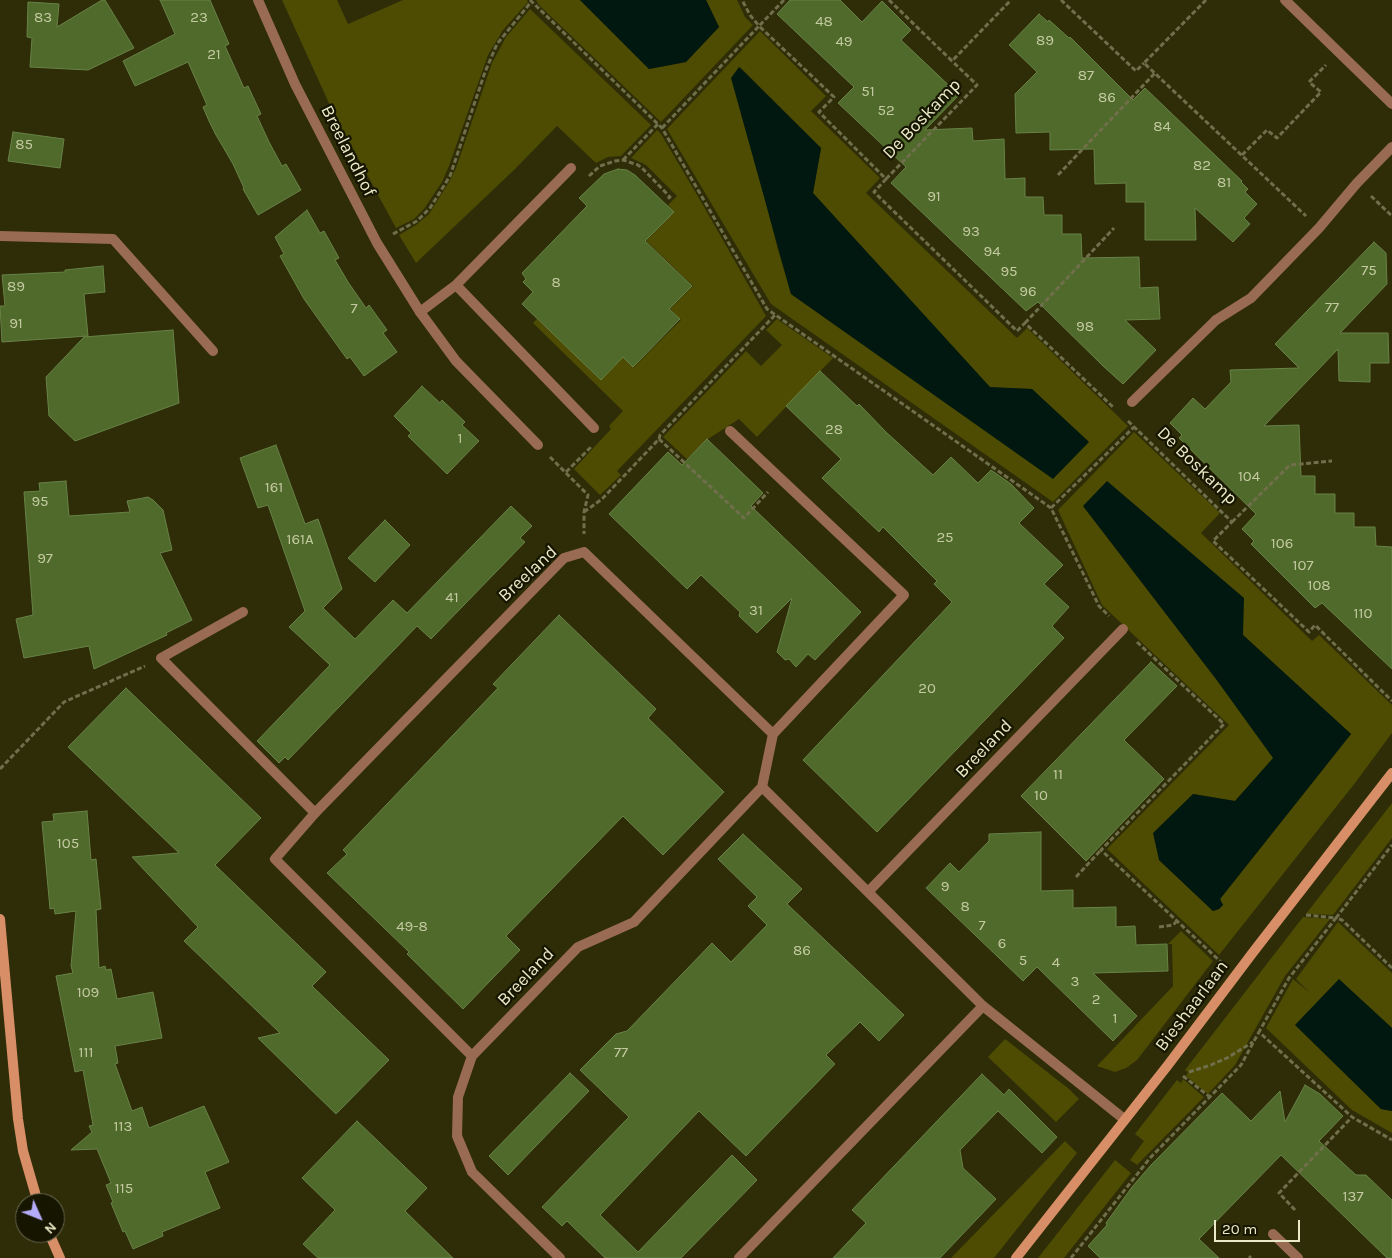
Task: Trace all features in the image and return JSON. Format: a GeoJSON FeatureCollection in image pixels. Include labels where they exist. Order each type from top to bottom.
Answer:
{"type":"FeatureCollection","features":[{"type":"Feature","properties":{"kind":"street","name":"Breelandhof"},"geometry":{"type":"LineString","coordinates":[[258,0],[295,84],[377,242],[420,312],[456,361],[538,445]]}},
{"type":"Feature","properties":{"kind":"street"},"geometry":{"type":"LineString","coordinates":[[1286,0],[1392,104]]}},
{"type":"Feature","properties":{"kind":"street"},"geometry":{"type":"LineString","coordinates":[[1132,402],[1216,320],[1251,298],[1319,228],[1357,183],[1392,147]]}},
{"type":"Feature","properties":{"kind":"street"},"geometry":{"type":"LineString","coordinates":[[420,312],[456,285],[571,168]]}},
{"type":"Feature","properties":{"kind":"street"},"geometry":{"type":"LineString","coordinates":[[0,236],[113,239],[213,351]]}},
{"type":"Feature","properties":{"kind":"street"},"geometry":{"type":"LineString","coordinates":[[456,285],[594,428]]}},
{"type":"Feature","properties":{"kind":"street"},"geometry":{"type":"LineString","coordinates":[[730,431],[904,595],[773,734],[762,787],[983,1006],[1124,1119]]}},
{"type":"Feature","properties":{"kind":"street","name":"Breeland"},"geometry":{"type":"LineString","coordinates":[[472,1056],[275,859],[315,814],[564,558],[584,552],[773,734]]}},
{"type":"Feature","properties":{"kind":"street"},"geometry":{"type":"LineString","coordinates":[[243,612],[161,658],[315,814]]}},
{"type":"Feature","properties":{"kind":"street","name":"Breeland"},"geometry":{"type":"LineString","coordinates":[[868,892],[1123,629]]}},
{"type":"Feature","properties":{"kind":"street","name":"Bieshaarlaan"},"geometry":{"type":"LineString","coordinates":[[1016,1258],[1392,773]]}},
{"type":"Feature","properties":{"kind":"street","name":"Breeland"},"geometry":{"type":"LineString","coordinates":[[560,1258],[472,1172],[457,1136],[458,1097],[472,1056],[578,947],[634,922],[762,787]]}},
{"type":"Feature","properties":{"kind":"street"},"geometry":{"type":"LineString","coordinates":[[0,919],[18,1119],[35,1193]]}},
{"type":"Feature","properties":{"kind":"street"},"geometry":{"type":"LineString","coordinates":[[739,1258],[983,1006]]}},
{"type":"Feature","properties":{"kind":"street"},"geometry":{"type":"LineString","coordinates":[[1273,1234],[1298,1258]]}},
{"type":"Feature","properties":{"kind":"street"},"geometry":{"type":"LineString","coordinates":[[53,1243],[60,1258]]}},
{"type":"Feature","properties":{"kind":"path","name":"De Boskamp"},"geometry":{"type":"LineString","coordinates":[[742,0],[750,15],[760,26],[834,97],[819,112],[886,179]]}},
{"type":"Feature","properties":{"kind":"path"},"geometry":{"type":"LineString","coordinates":[[662,128],[784,0]]}},
{"type":"Feature","properties":{"kind":"path","name":"De Boskamp"},"geometry":{"type":"LineString","coordinates":[[889,0],[977,86],[874,192],[1017,332],[1025,323]]}},
{"type":"Feature","properties":{"kind":"path","name":"De Boskamp"},"geometry":{"type":"LineString","coordinates":[[952,61],[1011,0]]}},
{"type":"Feature","properties":{"kind":"path"},"geometry":{"type":"LineString","coordinates":[[1062,0],[1136,71],[1206,0]]}},
{"type":"Feature","properties":{"kind":"path"},"geometry":{"type":"LineString","coordinates":[[377,242],[417,221],[430,208],[450,176],[484,72],[497,44],[530,1],[662,128],[767,309],[1051,508],[1099,606],[1224,724],[1076,877]]}},
{"type":"Feature","properties":{"kind":"path"},"geometry":{"type":"LineString","coordinates":[[1242,155],[1268,130],[1277,138],[1321,92],[1309,82],[1339,52]]}},
{"type":"Feature","properties":{"kind":"path"},"geometry":{"type":"LineString","coordinates":[[1144,63],[1319,228]]}},
{"type":"Feature","properties":{"kind":"path"},"geometry":{"type":"LineString","coordinates":[[1058,175],[1155,73]]}},
{"type":"Feature","properties":{"kind":"path"},"geometry":{"type":"LineString","coordinates":[[623,160],[658,124]]}},
{"type":"Feature","properties":{"kind":"path"},"geometry":{"type":"LineString","coordinates":[[571,168],[584,181],[600,166],[615,161],[623,160],[638,165],[670,196],[666,200]]}},
{"type":"Feature","properties":{"kind":"path"},"geometry":{"type":"LineString","coordinates":[[1357,183],[1392,216]]}},
{"type":"Feature","properties":{"kind":"path"},"geometry":{"type":"LineString","coordinates":[[1113,407],[1025,323],[1114,228]]}},
{"type":"Feature","properties":{"kind":"path"},"geometry":{"type":"LineString","coordinates":[[584,512],[602,498],[658,439],[660,434],[776,314]]}},
{"type":"Feature","properties":{"kind":"path","name":"De Boskamp"},"geometry":{"type":"LineString","coordinates":[[1127,420],[1232,522],[1213,541],[1309,632],[1315,625],[1392,701]]}},
{"type":"Feature","properties":{"kind":"path"},"geometry":{"type":"LineString","coordinates":[[1051,508],[1134,427]]}},
{"type":"Feature","properties":{"kind":"path"},"geometry":{"type":"LineString","coordinates":[[566,472],[590,448],[594,428]]}},
{"type":"Feature","properties":{"kind":"path"},"geometry":{"type":"LineString","coordinates":[[658,439],[744,518],[781,479]]}},
{"type":"Feature","properties":{"kind":"path"},"geometry":{"type":"LineString","coordinates":[[538,445],[588,494],[584,512],[584,552]]}},
{"type":"Feature","properties":{"kind":"path"},"geometry":{"type":"LineString","coordinates":[[1232,522],[1290,465],[1332,461]]}},
{"type":"Feature","properties":{"kind":"path"},"geometry":{"type":"LineString","coordinates":[[0,769],[64,702],[161,658]]}},
{"type":"Feature","properties":{"kind":"path"},"geometry":{"type":"LineString","coordinates":[[1071,1258],[1150,1158],[1241,1065],[1289,978],[1392,845]]}},
{"type":"Feature","properties":{"kind":"path"},"geometry":{"type":"LineString","coordinates":[[1101,850],[1236,976]]}},
{"type":"Feature","properties":{"kind":"path"},"geometry":{"type":"LineString","coordinates":[[1285,911],[1342,920],[1392,968]]}},
{"type":"Feature","properties":{"kind":"path"},"geometry":{"type":"LineString","coordinates":[[1159,927],[1173,925],[1177,921]]}},
{"type":"Feature","properties":{"kind":"path"},"geometry":{"type":"LineString","coordinates":[[1260,1032],[1352,1117],[1392,1140]]}},
{"type":"Feature","properties":{"kind":"path"},"geometry":{"type":"LineString","coordinates":[[1210,1097],[1181,1075],[1227,1058],[1254,1041]]}},
{"type":"Feature","properties":{"kind":"path"},"geometry":{"type":"LineString","coordinates":[[1295,1210],[1279,1193],[1352,1117]]}},
{"type":"Feature","properties":{"kind":"shaded area"},"geometry":{"type":"Polygon","coordinates":[[[282,0],[337,0],[348,24],[403,0],[527,0],[528,2],[503,30],[488,55],[442,182],[424,209],[414,219],[396,228],[333,112],[282,0]]]}},
{"type":"Feature","properties":{"kind":"shaded area"},"geometry":{"type":"Polygon","coordinates":[[[536,0],[580,0],[649,69],[686,62],[719,27],[706,0],[737,0],[745,17],[753,25],[661,122],[536,0]]]}},
{"type":"Feature","properties":{"kind":"shaded area"},"geometry":{"type":"Polygon","coordinates":[[[580,0],[706,0],[719,27],[686,62],[649,69],[580,0]]]}},
{"type":"Feature","properties":{"kind":"shaded area"},"geometry":{"type":"Polygon","coordinates":[[[530,9],[651,125],[621,156],[608,157],[596,163],[557,126],[514,170],[416,263],[399,235],[416,225],[429,214],[449,182],[456,168],[492,63],[506,37],[530,9]]]}},
{"type":"Feature","properties":{"kind":"shaded area"},"geometry":{"type":"Polygon","coordinates":[[[760,31],[826,96],[811,111],[880,178],[866,193],[1017,338],[1027,328],[1128,426],[1053,502],[771,304],[667,129],[760,31]],[[740,67],[756,165],[791,294],[881,357],[1089,442],[1032,389],[990,388],[813,193],[821,148],[740,67]]]}},
{"type":"Feature","properties":{"kind":"shaded area"},"geometry":{"type":"Polygon","coordinates":[[[739,67],[821,148],[813,193],[990,387],[1032,389],[1089,442],[1053,479],[791,294],[731,78],[739,67]]]}},
{"type":"Feature","properties":{"kind":"shaded area"},"geometry":{"type":"Polygon","coordinates":[[[657,130],[703,205],[766,316],[617,471],[621,475],[600,495],[574,469],[611,429],[609,426],[623,411],[533,323],[537,319],[601,380],[623,357],[634,367],[681,320],[670,309],[693,286],[646,241],[674,212],[668,205],[677,196],[646,165],[631,158],[657,130]]]}},
{"type":"Feature","properties":{"kind":"shaded area"},"geometry":{"type":"Polygon","coordinates":[[[777,319],[833,358],[757,437],[739,419],[708,439],[687,459],[663,437],[746,351],[761,366],[782,345],[766,330],[777,319]]]}},
{"type":"Feature","properties":{"kind":"shaded area"},"geometry":{"type":"Polygon","coordinates":[[[1134,432],[1220,513],[1201,533],[1312,641],[1319,635],[1392,705],[1392,733],[1355,783],[1219,955],[1107,849],[1229,725],[1102,605],[1058,510],[1134,432]],[[1083,506],[1274,758],[1235,801],[1193,794],[1159,860],[1213,911],[1223,905],[1220,899],[1351,734],[1243,635],[1083,506]]]}},
{"type":"Feature","properties":{"kind":"shaded area"},"geometry":{"type":"Polygon","coordinates":[[[1107,481],[1244,598],[1243,635],[1351,734],[1220,899],[1223,905],[1213,911],[1159,860],[1153,833],[1193,794],[1235,801],[1273,758],[1216,679],[1083,506],[1107,481]]]}},
{"type":"Feature","properties":{"kind":"shaded area"},"geometry":{"type":"Polygon","coordinates":[[[1392,803],[1392,838],[1333,915],[1306,914],[1392,803]]]}},
{"type":"Feature","properties":{"kind":"shaded area"},"geometry":{"type":"Polygon","coordinates":[[[1303,917],[1330,919],[1285,976],[1235,1065],[1208,1094],[1186,1076],[1188,1072],[1185,1070],[1303,917]]]}},
{"type":"Feature","properties":{"kind":"shaded area"},"geometry":{"type":"Polygon","coordinates":[[[1338,922],[1392,973],[1392,1028],[1339,980],[1296,1025],[1381,1109],[1392,1111],[1392,1133],[1352,1110],[1266,1028],[1293,979],[1310,993],[1296,979],[1338,922]]]}},
{"type":"Feature","properties":{"kind":"shaded area"},"geometry":{"type":"Polygon","coordinates":[[[1181,931],[1213,961],[1137,1060],[1126,1068],[1115,1072],[1097,1066],[1173,986],[1172,944],[1168,944],[1181,931]]]}},
{"type":"Feature","properties":{"kind":"shaded area"},"geometry":{"type":"Polygon","coordinates":[[[1339,979],[1392,1028],[1392,1111],[1381,1109],[1295,1025],[1339,979]]]}},
{"type":"Feature","properties":{"kind":"shaded area"},"geometry":{"type":"Polygon","coordinates":[[[1005,1039],[1079,1099],[1056,1122],[988,1057],[1005,1039]]]}},
{"type":"Feature","properties":{"kind":"shaded area"},"geometry":{"type":"Polygon","coordinates":[[[1183,1079],[1204,1097],[1137,1165],[1130,1160],[1144,1141],[1135,1134],[1177,1080],[1181,1083],[1183,1079]]]}},
{"type":"Feature","properties":{"kind":"shaded area"},"geometry":{"type":"Polygon","coordinates":[[[1065,1141],[1077,1153],[994,1258],[951,1258],[1065,1141]]]}},
{"type":"Feature","properties":{"kind":"shaded area"},"geometry":{"type":"Polygon","coordinates":[[[1115,1160],[1131,1173],[1064,1258],[1038,1258],[1115,1160]]]}},
{"type":"Feature","properties":{"kind":"building"},"geometry":{"type":"Polygon","coordinates":[[[105,0],[134,48],[88,70],[30,67],[32,38],[27,37],[28,2],[59,4],[57,27],[105,0]]]}},
{"type":"Feature","properties":{"kind":"building"},"geometry":{"type":"Polygon","coordinates":[[[160,0],[210,0],[229,44],[225,46],[244,88],[248,86],[261,114],[257,116],[269,142],[282,166],[286,164],[301,190],[258,215],[209,121],[203,107],[207,105],[188,62],[135,86],[123,61],[175,34],[160,0]]]}},
{"type":"Feature","properties":{"kind":"building"},"geometry":{"type":"Polygon","coordinates":[[[790,0],[840,0],[862,22],[882,1],[911,30],[901,40],[959,95],[925,130],[972,128],[973,141],[1004,139],[1005,179],[1025,178],[1025,197],[1043,197],[1044,215],[1062,215],[1062,234],[1081,234],[1082,258],[1139,257],[1140,288],[1158,287],[1160,319],[1125,320],[1156,350],[1123,384],[1038,302],[1026,311],[891,183],[906,167],[838,103],[854,87],[777,14],[790,0]]]}},
{"type":"Feature","properties":{"kind":"building"},"geometry":{"type":"Polygon","coordinates":[[[1039,14],[1070,37],[1133,100],[1145,88],[1242,181],[1248,189],[1245,192],[1257,204],[1244,218],[1250,224],[1233,242],[1195,208],[1196,240],[1145,240],[1145,202],[1126,202],[1126,183],[1095,184],[1094,149],[1050,150],[1050,132],[1016,133],[1015,94],[1037,72],[1009,45],[1039,14]]]}},
{"type":"Feature","properties":{"kind":"building"},"geometry":{"type":"Polygon","coordinates":[[[13,132],[64,139],[60,168],[8,161],[13,132]]]}},
{"type":"Feature","properties":{"kind":"building"},"geometry":{"type":"Polygon","coordinates":[[[618,169],[627,170],[635,175],[674,212],[645,241],[692,286],[669,309],[680,319],[633,367],[623,357],[601,380],[522,304],[533,292],[523,282],[526,279],[522,273],[587,206],[579,198],[604,174],[618,169]]]}},
{"type":"Feature","properties":{"kind":"building"},"geometry":{"type":"Polygon","coordinates":[[[307,210],[320,233],[324,231],[339,258],[335,260],[348,282],[366,308],[369,305],[387,330],[383,333],[397,352],[364,376],[350,357],[347,359],[304,299],[280,256],[284,254],[275,237],[307,210]]]}},
{"type":"Feature","properties":{"kind":"building"},"geometry":{"type":"Polygon","coordinates":[[[1374,242],[1386,253],[1387,284],[1340,333],[1388,333],[1389,363],[1370,363],[1370,382],[1339,381],[1338,349],[1264,426],[1299,425],[1301,476],[1315,476],[1315,494],[1335,494],[1335,513],[1354,513],[1354,527],[1375,527],[1376,546],[1392,547],[1392,669],[1322,603],[1315,608],[1251,544],[1254,541],[1242,529],[1256,514],[1179,438],[1182,435],[1170,423],[1193,398],[1205,409],[1231,382],[1230,370],[1299,368],[1275,344],[1374,242]]]}},
{"type":"Feature","properties":{"kind":"building"},"geometry":{"type":"Polygon","coordinates":[[[103,266],[105,292],[84,294],[88,336],[2,342],[0,306],[5,306],[2,275],[65,272],[65,270],[103,266]]]}},
{"type":"Feature","properties":{"kind":"building"},"geometry":{"type":"Polygon","coordinates":[[[173,330],[179,403],[75,441],[49,416],[46,377],[84,337],[173,330]]]}},
{"type":"Feature","properties":{"kind":"building"},"geometry":{"type":"Polygon","coordinates":[[[820,371],[857,406],[859,404],[886,432],[933,475],[951,457],[978,483],[991,470],[1011,484],[1034,508],[1019,523],[1063,565],[1044,584],[1069,607],[1052,626],[1064,638],[877,832],[803,760],[952,602],[934,584],[937,581],[883,527],[879,532],[822,478],[841,459],[786,406],[820,371]]]}},
{"type":"Feature","properties":{"kind":"building"},"geometry":{"type":"Polygon","coordinates":[[[422,386],[440,403],[442,400],[465,422],[462,425],[479,441],[447,474],[408,436],[411,433],[394,416],[422,386]]]}},
{"type":"Feature","properties":{"kind":"building"},"geometry":{"type":"Polygon","coordinates":[[[707,439],[763,493],[751,506],[861,612],[815,660],[808,654],[796,667],[789,659],[785,660],[777,652],[792,598],[757,633],[739,616],[740,612],[701,575],[687,589],[609,514],[668,452],[682,465],[707,439]]]}},
{"type":"Feature","properties":{"kind":"building"},"geometry":{"type":"Polygon","coordinates":[[[276,445],[305,524],[318,519],[342,589],[323,608],[355,639],[393,600],[407,613],[511,506],[532,526],[520,538],[525,542],[431,639],[417,626],[288,760],[285,757],[279,763],[257,741],[330,665],[289,627],[305,611],[268,505],[258,508],[240,458],[276,445]]]}},
{"type":"Feature","properties":{"kind":"building"},"geometry":{"type":"Polygon","coordinates":[[[66,481],[69,516],[130,512],[127,501],[148,497],[163,510],[172,550],[160,553],[192,620],[166,633],[167,635],[94,669],[89,646],[24,658],[16,619],[33,615],[24,492],[40,491],[39,483],[66,481]]]}},
{"type":"Feature","properties":{"kind":"building"},"geometry":{"type":"Polygon","coordinates":[[[385,520],[410,545],[375,582],[348,558],[385,520]]]}},
{"type":"Feature","properties":{"kind":"building"},"geometry":{"type":"Polygon","coordinates":[[[559,615],[656,709],[648,718],[724,792],[663,855],[623,816],[506,936],[520,950],[463,1009],[407,954],[409,952],[327,873],[347,854],[343,850],[498,688],[493,684],[559,615]]]}},
{"type":"Feature","properties":{"kind":"building"},"geometry":{"type":"Polygon","coordinates":[[[1151,662],[1177,686],[1124,740],[1164,779],[1086,861],[1021,796],[1151,662]]]}},
{"type":"Feature","properties":{"kind":"building"},"geometry":{"type":"Polygon","coordinates":[[[126,688],[261,818],[215,865],[326,972],[312,986],[389,1060],[336,1114],[258,1038],[280,1033],[184,941],[198,927],[132,857],[179,853],[68,747],[126,688]]]}},
{"type":"Feature","properties":{"kind":"building"},"geometry":{"type":"Polygon","coordinates":[[[87,811],[91,860],[96,859],[101,909],[96,910],[99,968],[105,966],[106,970],[111,969],[117,999],[153,992],[162,1038],[115,1046],[118,1063],[115,1064],[132,1111],[142,1107],[149,1128],[204,1106],[229,1162],[205,1172],[220,1208],[162,1232],[163,1236],[133,1249],[125,1231],[123,1232],[111,1203],[113,1202],[106,1185],[111,1183],[97,1149],[71,1150],[92,1132],[89,1126],[93,1125],[83,1070],[75,1072],[56,976],[73,973],[71,966],[76,911],[55,914],[54,908],[50,909],[42,822],[54,821],[53,814],[87,811]]]}},
{"type":"Feature","properties":{"kind":"building"},"geometry":{"type":"Polygon","coordinates":[[[1041,832],[1041,891],[1073,890],[1073,908],[1116,907],[1116,927],[1135,926],[1136,945],[1167,944],[1168,971],[1093,973],[1137,1016],[1113,1041],[1037,967],[1023,981],[926,888],[950,863],[959,872],[989,841],[989,834],[1041,832]]]}},
{"type":"Feature","properties":{"kind":"building"},"geometry":{"type":"Polygon","coordinates":[[[743,834],[802,889],[787,904],[904,1015],[879,1041],[860,1022],[826,1055],[835,1064],[746,1156],[699,1111],[600,1215],[638,1252],[732,1155],[757,1180],[681,1258],[605,1258],[567,1221],[562,1226],[542,1207],[629,1117],[580,1070],[616,1034],[627,1031],[712,943],[731,962],[767,925],[748,906],[757,897],[718,859],[743,834]]]}},
{"type":"Feature","properties":{"kind":"building"},"geometry":{"type":"Polygon","coordinates":[[[570,1073],[589,1091],[508,1175],[489,1156],[570,1073]]]}},
{"type":"Feature","properties":{"kind":"building"},"geometry":{"type":"Polygon","coordinates":[[[982,1074],[1004,1095],[1009,1089],[1057,1137],[1042,1153],[998,1111],[960,1150],[963,1168],[996,1199],[940,1258],[833,1258],[866,1223],[852,1210],[982,1074]]]}},
{"type":"Feature","properties":{"kind":"building"},"geometry":{"type":"Polygon","coordinates":[[[1305,1085],[1320,1094],[1343,1116],[1319,1141],[1356,1175],[1366,1175],[1392,1200],[1392,1258],[1387,1258],[1281,1155],[1199,1239],[1219,1258],[1100,1258],[1088,1246],[1107,1225],[1106,1223],[1132,1187],[1151,1165],[1222,1093],[1251,1121],[1280,1091],[1285,1122],[1305,1085]]]}},
{"type":"Feature","properties":{"kind":"building"},"geometry":{"type":"Polygon","coordinates":[[[357,1121],[427,1188],[405,1211],[453,1258],[318,1258],[303,1244],[335,1210],[302,1178],[357,1121]]]}}]}
